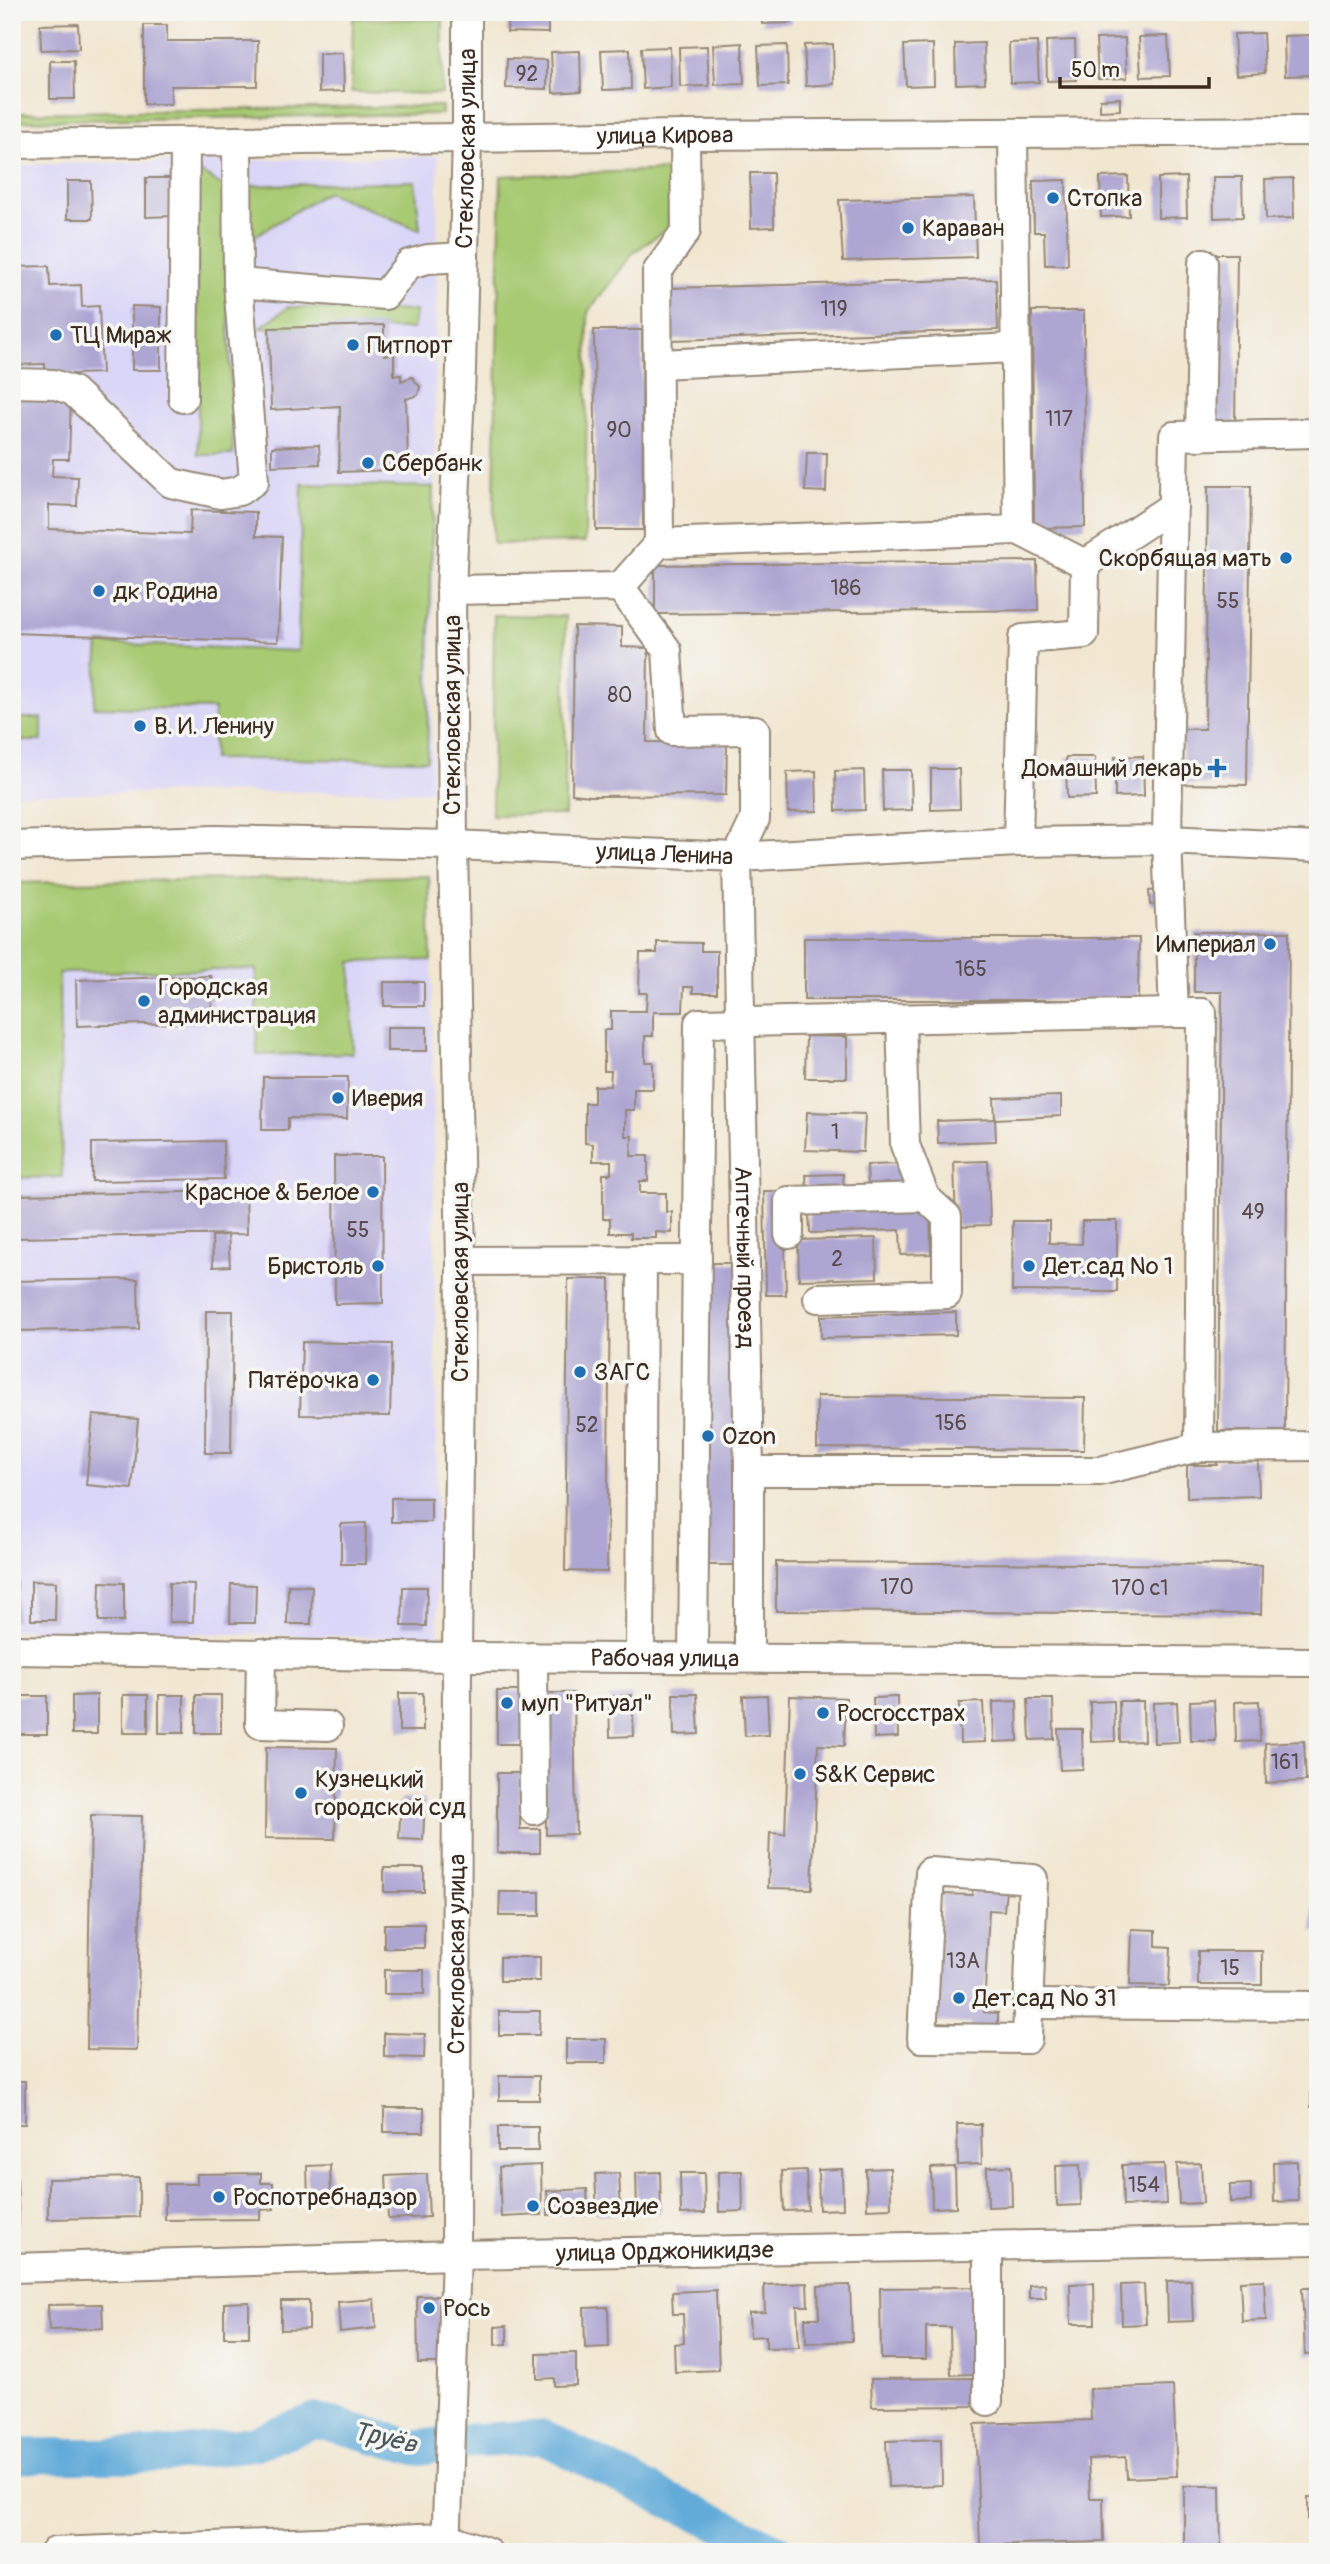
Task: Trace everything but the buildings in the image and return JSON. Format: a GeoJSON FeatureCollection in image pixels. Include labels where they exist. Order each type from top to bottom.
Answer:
{"type":"FeatureCollection","features":[{"type":"Feature","properties":{"kind":"street","name":"Стекловская улица"},"geometry":{"type":"LineString","coordinates":[[446,2544],[456,2255],[461,1261],[451,590],[464,257],[467,12]]}},
{"type":"Feature","properties":{"kind":"street","name":"улица Кирова"},"geometry":{"type":"LineString","coordinates":[[12,144],[685,135],[1318,131]]}},
{"type":"Feature","properties":{"kind":"street"},"geometry":{"type":"LineString","coordinates":[[1013,133],[1018,530]]}},
{"type":"Feature","properties":{"kind":"street"},"geometry":{"type":"LineString","coordinates":[[451,590],[620,587],[659,543],[657,272],[686,231],[685,135]]}},
{"type":"Feature","properties":{"kind":"street"},"geometry":{"type":"LineString","coordinates":[[12,383],[53,384],[73,391],[171,483],[221,494],[239,491],[254,481],[238,283],[237,141]]}},
{"type":"Feature","properties":{"kind":"street"},"geometry":{"type":"LineString","coordinates":[[183,398],[185,142]]}},
{"type":"Feature","properties":{"kind":"street"},"geometry":{"type":"LineString","coordinates":[[238,283],[385,295],[409,264],[428,259],[464,257]]}},
{"type":"Feature","properties":{"kind":"street"},"geometry":{"type":"LineString","coordinates":[[1200,436],[1203,262]]}},
{"type":"Feature","properties":{"kind":"street"},"geometry":{"type":"LineString","coordinates":[[658,364],[1015,348]]}},
{"type":"Feature","properties":{"kind":"street"},"geometry":{"type":"LineString","coordinates":[[1174,1013],[1167,840],[1174,436],[1318,433]]}},
{"type":"Feature","properties":{"kind":"street"},"geometry":{"type":"LineString","coordinates":[[1085,564],[1173,506]]}},
{"type":"Feature","properties":{"kind":"street"},"geometry":{"type":"LineString","coordinates":[[659,543],[1018,530],[1085,564]]}},
{"type":"Feature","properties":{"kind":"street"},"geometry":{"type":"LineString","coordinates":[[1018,842],[1023,639],[1084,634],[1085,564]]}},
{"type":"Feature","properties":{"kind":"street"},"geometry":{"type":"LineString","coordinates":[[620,587],[667,650],[672,731],[755,730],[754,819],[737,857]]}},
{"type":"Feature","properties":{"kind":"street","name":"улица Ленина"},"geometry":{"type":"LineString","coordinates":[[12,846],[216,841],[453,845],[737,857],[1018,842],[1167,840],[1318,847]]}},
{"type":"Feature","properties":{"kind":"street","name":"Аптечный проезд"},"geometry":{"type":"LineString","coordinates":[[737,857],[749,1471],[749,1658]]}},
{"type":"Feature","properties":{"kind":"street"},"geometry":{"type":"LineString","coordinates":[[694,1658],[699,1023],[1202,1013],[1199,1447]]}},
{"type":"Feature","properties":{"kind":"street"},"geometry":{"type":"LineString","coordinates":[[818,1298],[947,1294],[947,1217],[925,1197],[905,1146],[901,1019]]}},
{"type":"Feature","properties":{"kind":"street"},"geometry":{"type":"LineString","coordinates":[[789,1234],[789,1201],[925,1197]]}},
{"type":"Feature","properties":{"kind":"street"},"geometry":{"type":"LineString","coordinates":[[640,1658],[642,1260]]}},
{"type":"Feature","properties":{"kind":"street"},"geometry":{"type":"LineString","coordinates":[[461,1261],[697,1260]]}},
{"type":"Feature","properties":{"kind":"street"},"geometry":{"type":"LineString","coordinates":[[749,1471],[1100,1471],[1199,1447],[1318,1446]]}},
{"type":"Feature","properties":{"kind":"street","name":"Рабочая улица"},"geometry":{"type":"LineString","coordinates":[[12,1650],[457,1657],[1318,1662]]}},
{"type":"Feature","properties":{"kind":"street"},"geometry":{"type":"LineString","coordinates":[[261,1653],[260,1724],[328,1726]]}},
{"type":"Feature","properties":{"kind":"street"},"geometry":{"type":"LineString","coordinates":[[533,1657],[534,1810]]}},
{"type":"Feature","properties":{"kind":"street"},"geometry":{"type":"LineString","coordinates":[[930,1872],[1033,1879],[1028,2004],[1027,2039],[922,2038],[930,1872]]}},
{"type":"Feature","properties":{"kind":"street"},"geometry":{"type":"LineString","coordinates":[[1028,2004],[1318,2006]]}},
{"type":"Feature","properties":{"kind":"street","name":"улица Орджоникидзе"},"geometry":{"type":"LineString","coordinates":[[12,2268],[456,2255],[1318,2240]]}},
{"type":"Feature","properties":{"kind":"street"},"geometry":{"type":"LineString","coordinates":[[988,2246],[988,2401]]}},
{"type":"Feature","properties":{"kind":"street"},"geometry":{"type":"LineString","coordinates":[[55,2552],[446,2544],[487,2552]]}},
{"type":"Feature","properties":{"kind":"shaded area"},"geometry":{"type":"Polygon","coordinates":[[[438,156],[431,791],[12,794],[12,165],[438,156]]]}},
{"type":"Feature","properties":{"kind":"shaded area"},"geometry":{"type":"Polygon","coordinates":[[[431,876],[438,1638],[12,1630],[12,883],[431,876]]]}},
{"type":"Feature","properties":{"kind":"green space"},"geometry":{"type":"Polygon","coordinates":[[[353,18],[443,20],[442,94],[351,92],[353,18]]]}},
{"type":"Feature","properties":{"kind":"green space"},"geometry":{"type":"Polygon","coordinates":[[[442,106],[442,114],[12,121],[12,113],[442,106]]]}},
{"type":"Feature","properties":{"kind":"green space"},"geometry":{"type":"Polygon","coordinates":[[[197,170],[225,187],[233,455],[198,455],[197,170]]]}},
{"type":"Feature","properties":{"kind":"green space"},"geometry":{"type":"Polygon","coordinates":[[[671,170],[668,228],[634,252],[588,312],[585,542],[493,544],[501,176],[671,170]]]}},
{"type":"Feature","properties":{"kind":"green space"},"geometry":{"type":"Polygon","coordinates":[[[415,181],[420,230],[327,192],[242,244],[244,186],[415,181]]]}},
{"type":"Feature","properties":{"kind":"green space"},"geometry":{"type":"Polygon","coordinates":[[[288,307],[416,311],[413,329],[260,328],[288,307]]]}},
{"type":"Feature","properties":{"kind":"green space"},"geometry":{"type":"Polygon","coordinates":[[[302,484],[433,487],[427,760],[213,759],[214,709],[94,707],[99,643],[298,651],[302,484]]]}},
{"type":"Feature","properties":{"kind":"green space"},"geometry":{"type":"Polygon","coordinates":[[[494,615],[566,616],[565,815],[492,815],[494,615]]]}},
{"type":"Feature","properties":{"kind":"green space"},"geometry":{"type":"Polygon","coordinates":[[[12,718],[42,718],[42,741],[12,741],[12,718]]]}},
{"type":"Feature","properties":{"kind":"green space"},"geometry":{"type":"Polygon","coordinates":[[[429,876],[431,960],[351,962],[353,1053],[257,1055],[256,969],[59,973],[62,1177],[12,1178],[12,883],[429,876]]]}},
{"type":"Feature","properties":{"kind":"waterway","name":"Труёв"},"geometry":{"type":"LineString","coordinates":[[12,2456],[168,2455],[254,2443],[316,2420],[417,2448],[468,2441],[543,2437],[779,2552]]}},
{"type":"Feature","properties":{"kind":"place","name":"Стопка"},"geometry":{"type":"Point","coordinates":[1053,198]}},
{"type":"Feature","properties":{"kind":"place","name":"Караван"},"geometry":{"type":"Point","coordinates":[908,228]}},
{"type":"Feature","properties":{"kind":"place","name":"ТЦ Мираж"},"geometry":{"type":"Point","coordinates":[56,335]}},
{"type":"Feature","properties":{"kind":"place","name":"Питпорт"},"geometry":{"type":"Point","coordinates":[353,345]}},
{"type":"Feature","properties":{"kind":"place","name":"Сбербанк"},"geometry":{"type":"Point","coordinates":[368,463]}},
{"type":"Feature","properties":{"kind":"place","name":"Скорбящая мать"},"geometry":{"type":"Point","coordinates":[1286,558]}},
{"type":"Feature","properties":{"kind":"place","name":"дк Родина"},"geometry":{"type":"Point","coordinates":[99,591]}},
{"type":"Feature","properties":{"kind":"place","name":"В. И. Ленину"},"geometry":{"type":"Point","coordinates":[140,726]}},
{"type":"Feature","properties":{"kind":"place","name":"Домашний лекарь"},"geometry":{"type":"Point","coordinates":[1217,768]}},
{"type":"Feature","properties":{"kind":"place","name":"Империал"},"geometry":{"type":"Point","coordinates":[1270,944]}},
{"type":"Feature","properties":{"kind":"place","name":"Городская администрация"},"geometry":{"type":"Point","coordinates":[144,1001]}},
{"type":"Feature","properties":{"kind":"place","name":"Иверия"},"geometry":{"type":"Point","coordinates":[338,1098]}},
{"type":"Feature","properties":{"kind":"place","name":"Красное & Белое"},"geometry":{"type":"Point","coordinates":[373,1192]}},
{"type":"Feature","properties":{"kind":"place","name":"Бристоль"},"geometry":{"type":"Point","coordinates":[378,1266]}},
{"type":"Feature","properties":{"kind":"place","name":"Дет.сад № 1"},"geometry":{"type":"Point","coordinates":[1029,1266]}},
{"type":"Feature","properties":{"kind":"place","name":"ЗАГС"},"geometry":{"type":"Point","coordinates":[580,1372]}},
{"type":"Feature","properties":{"kind":"place","name":"Пятёрочка"},"geometry":{"type":"Point","coordinates":[373,1380]}},
{"type":"Feature","properties":{"kind":"place","name":"Ozon"},"geometry":{"type":"Point","coordinates":[708,1436]}},
{"type":"Feature","properties":{"kind":"place","name":"муп \"Ритуал\""},"geometry":{"type":"Point","coordinates":[507,1703]}},
{"type":"Feature","properties":{"kind":"place","name":"Росгосстрах"},"geometry":{"type":"Point","coordinates":[823,1713]}},
{"type":"Feature","properties":{"kind":"place","name":"S&K Сервис"},"geometry":{"type":"Point","coordinates":[800,1774]}},
{"type":"Feature","properties":{"kind":"place","name":"Кузнецкий городской суд"},"geometry":{"type":"Point","coordinates":[301,1793]}},
{"type":"Feature","properties":{"kind":"place","name":"Дет.сад № 31"},"geometry":{"type":"Point","coordinates":[959,1998]}},
{"type":"Feature","properties":{"kind":"place","name":"Роспотребнадзор"},"geometry":{"type":"Point","coordinates":[219,2197]}},
{"type":"Feature","properties":{"kind":"place","name":"Созвездие"},"geometry":{"type":"Point","coordinates":[533,2206]}},
{"type":"Feature","properties":{"kind":"place","name":"Рось"},"geometry":{"type":"Point","coordinates":[429,2308]}}]}
